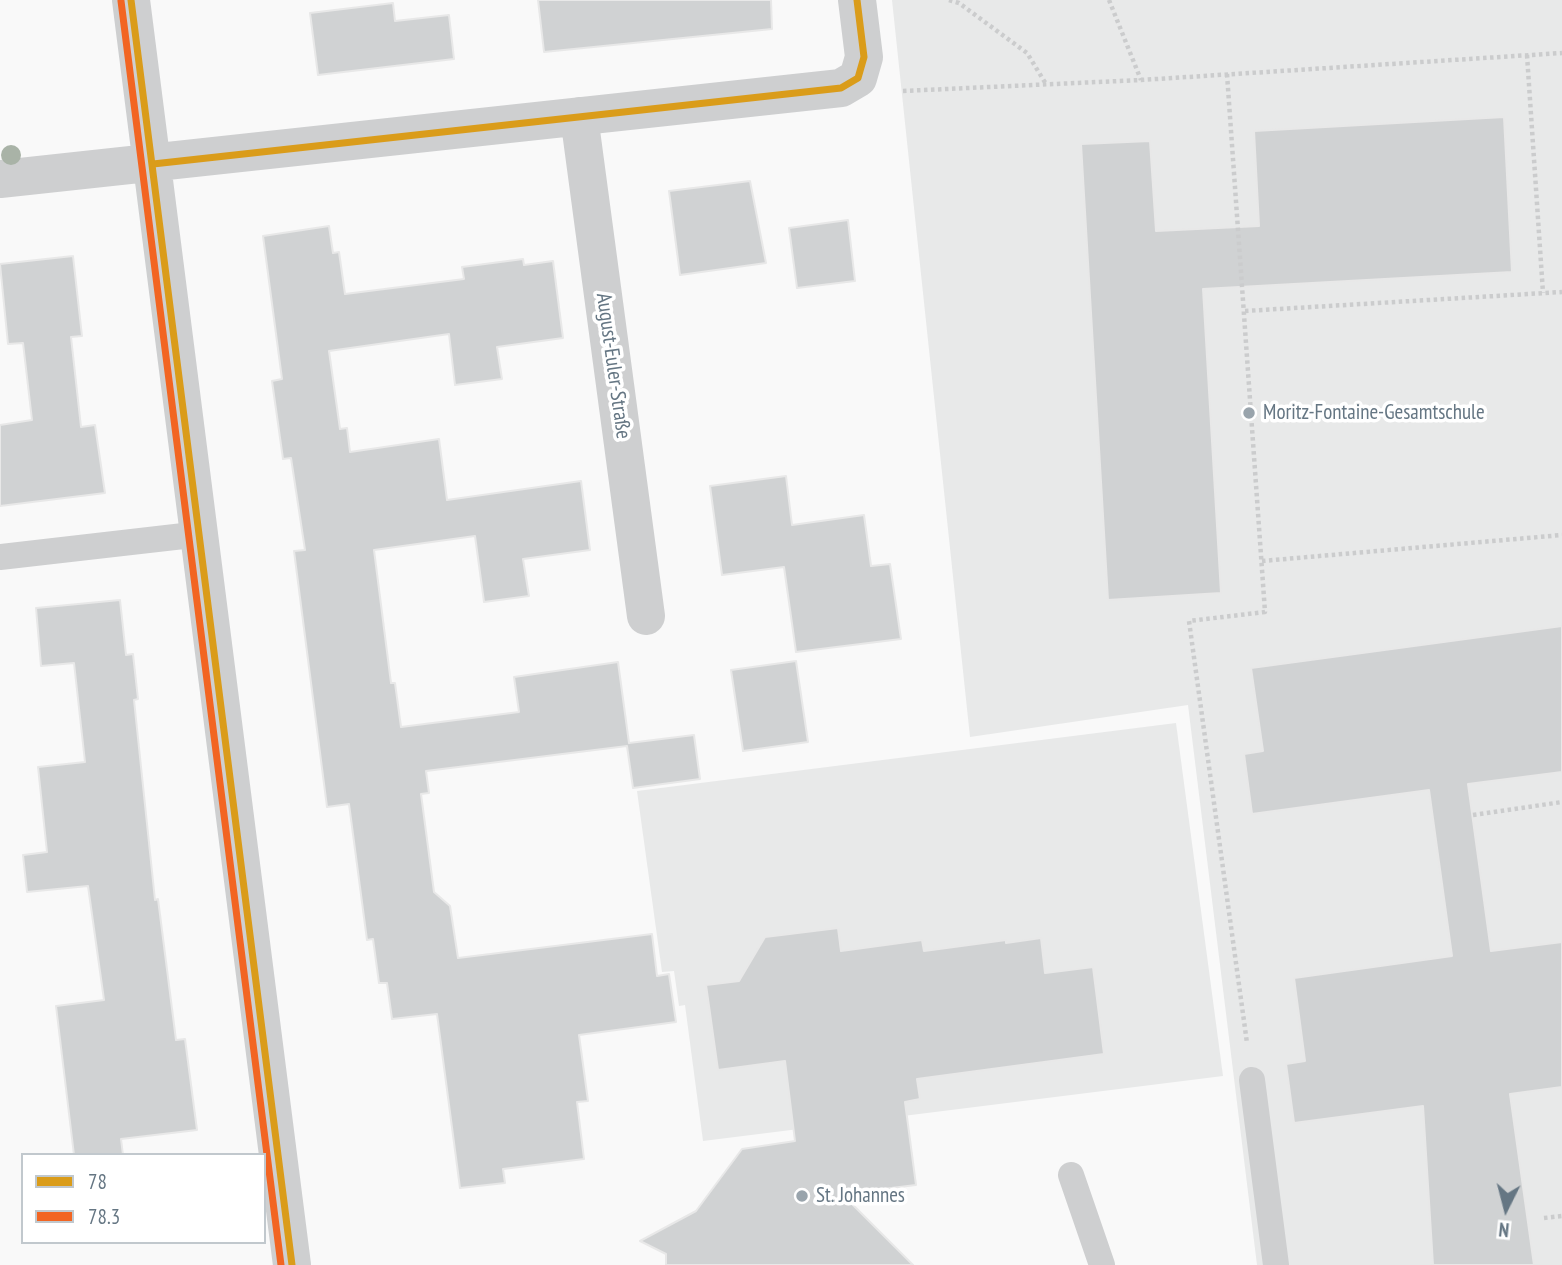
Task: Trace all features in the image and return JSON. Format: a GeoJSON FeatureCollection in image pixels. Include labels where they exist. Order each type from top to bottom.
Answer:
{"type":"FeatureCollection","features":[{"type":"Feature","properties":{"kind":"street"},"geometry":{"type":"LineString","coordinates":[[131,0],[292,1265]]}},
{"type":"Feature","properties":{"kind":"street"},"geometry":{"type":"LineString","coordinates":[[0,179],[841,88],[859,78],[864,57],[858,0]]}},
{"type":"Feature","properties":{"kind":"street","name":"August-Euler-Straße"},"geometry":{"type":"LineString","coordinates":[[579,116],[646,616]]}},
{"type":"Feature","properties":{"kind":"lane"},"geometry":{"type":"LineString","coordinates":[[0,558],[201,534]]}},
{"type":"Feature","properties":{"kind":"lane"},"geometry":{"type":"LineString","coordinates":[[1252,1080],[1276,1265]]}},
{"type":"Feature","properties":{"kind":"lane"},"geometry":{"type":"LineString","coordinates":[[1072,1175],[1102,1265]]}},
{"type":"Feature","properties":{"kind":"path"},"geometry":{"type":"LineString","coordinates":[[948,0],[959,3],[1027,53],[1046,84]]}},
{"type":"Feature","properties":{"kind":"path"},"geometry":{"type":"LineString","coordinates":[[1108,0],[1141,80]]}},
{"type":"Feature","properties":{"kind":"path"},"geometry":{"type":"LineString","coordinates":[[896,91],[1141,80],[1562,52]]}},
{"type":"Feature","properties":{"kind":"path"},"geometry":{"type":"LineString","coordinates":[[1527,55],[1543,293]]}},
{"type":"Feature","properties":{"kind":"path"},"geometry":{"type":"LineString","coordinates":[[1227,74],[1265,612],[1189,621],[1252,1080]]}},
{"type":"Feature","properties":{"kind":"path"},"geometry":{"type":"LineString","coordinates":[[1245,311],[1562,292]]}},
{"type":"Feature","properties":{"kind":"path"},"geometry":{"type":"LineString","coordinates":[[1262,561],[1562,535]]}},
{"type":"Feature","properties":{"kind":"path"},"geometry":{"type":"LineString","coordinates":[[1473,815],[1562,803]]}},
{"type":"Feature","properties":{"kind":"path"},"geometry":{"type":"LineString","coordinates":[[1544,1218],[1562,1216]]}},
{"type":"Feature","properties":{"kind":"shaded area","name":"Moritz-Fontaine-Gesamtschule"},"geometry":{"type":"Polygon","coordinates":[[[892,0],[1562,0],[1562,1265],[1257,1265],[1188,705],[970,737],[892,0]]]}},
{"type":"Feature","properties":{"kind":"shaded area"},"geometry":{"type":"Polygon","coordinates":[[[1176,723],[1223,1076],[703,1141],[685,1005],[679,1006],[674,971],[662,972],[637,791],[1176,723]]]}},
{"type":"Feature","properties":{"kind":"building"},"geometry":{"type":"Polygon","coordinates":[[[538,0],[771,0],[772,29],[544,52],[538,0]]]}},
{"type":"Feature","properties":{"kind":"building"},"geometry":{"type":"Polygon","coordinates":[[[393,3],[395,21],[449,15],[454,59],[318,75],[310,13],[393,3]]]}},
{"type":"Feature","properties":{"kind":"building"},"geometry":{"type":"Polygon","coordinates":[[[1504,117],[1512,272],[1203,289],[1221,593],[1108,600],[1081,144],[1150,141],[1156,231],[1259,226],[1254,131],[1504,117]]]}},
{"type":"Feature","properties":{"kind":"building"},"geometry":{"type":"Polygon","coordinates":[[[750,181],[766,263],[680,275],[669,191],[750,181]]]}},
{"type":"Feature","properties":{"kind":"building"},"geometry":{"type":"Polygon","coordinates":[[[848,220],[855,281],[797,288],[789,228],[848,220]]]}},
{"type":"Feature","properties":{"kind":"building"},"geometry":{"type":"Polygon","coordinates":[[[329,226],[333,253],[339,252],[345,294],[464,279],[462,267],[523,259],[524,265],[553,261],[563,338],[497,347],[502,379],[455,385],[449,334],[329,351],[340,429],[347,428],[350,452],[439,439],[447,500],[581,481],[590,550],[523,559],[529,596],[484,602],[475,536],[374,550],[391,683],[395,683],[401,727],[519,712],[514,677],[618,662],[629,743],[694,735],[700,779],[633,788],[627,746],[426,771],[429,793],[421,794],[434,892],[450,906],[458,958],[652,934],[657,976],[669,974],[676,1022],[579,1035],[588,1101],[577,1102],[584,1159],[503,1169],[505,1183],[460,1188],[437,1014],[392,1019],[387,983],[379,983],[373,939],[367,940],[349,804],[327,807],[294,551],[305,550],[291,458],[283,459],[272,381],[282,379],[263,236],[329,226]]]}},
{"type":"Feature","properties":{"kind":"building"},"geometry":{"type":"Polygon","coordinates":[[[73,256],[82,336],[71,337],[81,427],[95,425],[105,493],[0,506],[0,425],[32,420],[23,343],[8,344],[0,264],[73,256]]]}},
{"type":"Feature","properties":{"kind":"building"},"geometry":{"type":"Polygon","coordinates":[[[786,476],[792,525],[864,515],[871,566],[890,564],[901,639],[796,652],[784,567],[722,575],[710,486],[786,476]]]}},
{"type":"Feature","properties":{"kind":"building"},"geometry":{"type":"Polygon","coordinates":[[[120,600],[126,655],[133,654],[138,699],[134,700],[155,900],[158,899],[176,1040],[185,1039],[197,1130],[121,1139],[123,1153],[74,1153],[56,1006],[104,1000],[88,886],[27,892],[23,855],[47,852],[38,767],[85,762],[74,663],[41,666],[36,608],[120,600]]]}},
{"type":"Feature","properties":{"kind":"building"},"geometry":{"type":"Polygon","coordinates":[[[1562,626],[1562,772],[1468,784],[1491,951],[1562,942],[1562,1087],[1510,1094],[1534,1265],[1433,1265],[1423,1106],[1294,1123],[1286,1064],[1305,1061],[1294,978],[1452,956],[1429,790],[1252,814],[1244,754],[1263,751],[1251,668],[1562,626]]]}},
{"type":"Feature","properties":{"kind":"building"},"geometry":{"type":"Polygon","coordinates":[[[796,661],[808,742],[743,751],[731,670],[796,661]]]}},
{"type":"Feature","properties":{"kind":"building"},"geometry":{"type":"Polygon","coordinates":[[[838,928],[841,951],[922,940],[924,951],[1041,938],[1045,973],[1093,967],[1104,1054],[917,1079],[920,1099],[905,1102],[916,1185],[842,1194],[913,1265],[666,1265],[666,1254],[640,1241],[696,1211],[742,1149],[795,1141],[785,1061],[718,1070],[706,985],[739,981],[765,937],[838,928]]]}},
{"type":"Feature","properties":{"kind":"transit line","name":"78"},"geometry":{"type":"LineString","coordinates":[[131,0],[292,1265]]}},
{"type":"Feature","properties":{"kind":"transit line","name":"78"},"geometry":{"type":"LineString","coordinates":[[153,164],[841,88],[858,78],[864,57],[857,0]]}},
{"type":"Feature","properties":{"kind":"transit line","name":"78.3"},"geometry":{"type":"LineString","coordinates":[[121,1],[281,1265]]}},
{"type":"Feature","properties":{"kind":"place","name":"Moritz-Fontaine-Gesamtschule"},"geometry":{"type":"Point","coordinates":[1249,413]}},
{"type":"Feature","properties":{"kind":"place","name":"St. Johannes"},"geometry":{"type":"Point","coordinates":[802,1196]}}]}
